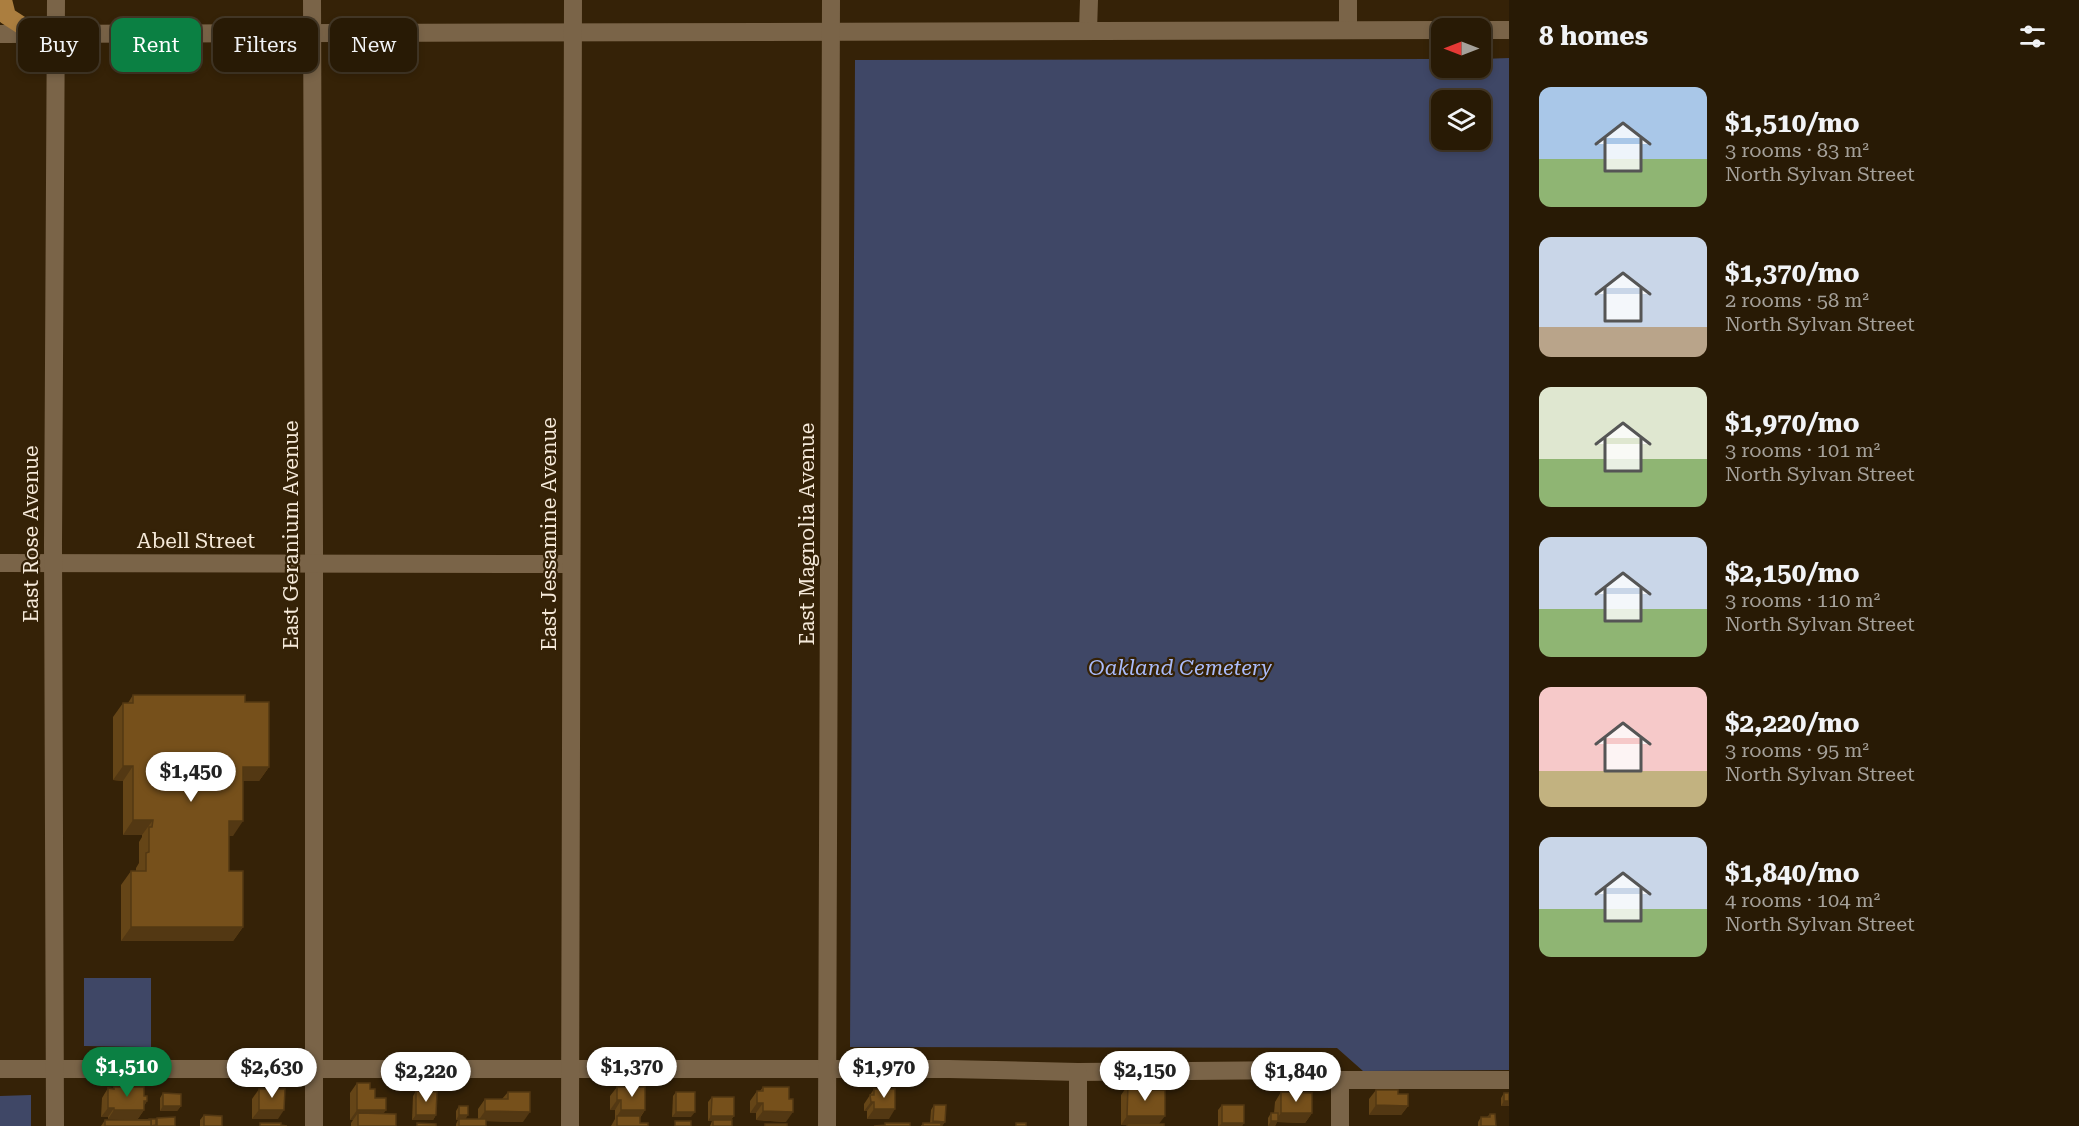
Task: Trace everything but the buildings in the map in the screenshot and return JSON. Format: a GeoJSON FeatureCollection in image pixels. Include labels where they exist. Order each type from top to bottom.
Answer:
{"type":"FeatureCollection","features":[{"type":"Feature","properties":{"kind":"main road"},"geometry":{"type":"LineString","coordinates":[[3,0],[7,15],[18,22]]}},
{"type":"Feature","properties":{"kind":"street","name":"East Rose Avenue"},"geometry":{"type":"LineString","coordinates":[[56,0],[56,18]]}},
{"type":"Feature","properties":{"kind":"street","name":"East Geranium Avenue"},"geometry":{"type":"LineString","coordinates":[[311,18],[312,0]]}},
{"type":"Feature","properties":{"kind":"street","name":"East Jessamine Avenue"},"geometry":{"type":"LineString","coordinates":[[570,1126],[573,0]]}},
{"type":"Feature","properties":{"kind":"street","name":"East Magnolia Avenue"},"geometry":{"type":"LineString","coordinates":[[827,1126],[831,0]]}},
{"type":"Feature","properties":{"kind":"street"},"geometry":{"type":"LineString","coordinates":[[1088,31],[1089,0]]}},
{"type":"Feature","properties":{"kind":"street"},"geometry":{"type":"LineString","coordinates":[[1348,0],[1348,30]]}},
{"type":"Feature","properties":{"kind":"street"},"geometry":{"type":"LineString","coordinates":[[318,33],[1431,30]]}},
{"type":"Feature","properties":{"kind":"street"},"geometry":{"type":"LineString","coordinates":[[1491,30],[1509,30]]}},
{"type":"Feature","properties":{"kind":"street"},"geometry":{"type":"LineString","coordinates":[[99,34],[213,33]]}},
{"type":"Feature","properties":{"kind":"street"},"geometry":{"type":"LineString","coordinates":[[0,34],[18,34]]}},
{"type":"Feature","properties":{"kind":"street","name":"East Rose Avenue"},"geometry":{"type":"LineString","coordinates":[[55,1126],[53,563],[56,72]]}},
{"type":"Feature","properties":{"kind":"street","name":"East Geranium Avenue"},"geometry":{"type":"LineString","coordinates":[[311,72],[314,1126]]}},
{"type":"Feature","properties":{"kind":"street","name":"Abell Street"},"geometry":{"type":"LineString","coordinates":[[0,563],[571,564]]}},
{"type":"Feature","properties":{"kind":"street"},"geometry":{"type":"LineString","coordinates":[[0,1069],[828,1069],[1078,1072],[1315,1070],[1340,1080],[1509,1080]]}},
{"type":"Feature","properties":{"kind":"street"},"geometry":{"type":"LineString","coordinates":[[1078,1072],[1078,1126]]}},
{"type":"Feature","properties":{"kind":"street"},"geometry":{"type":"LineString","coordinates":[[1340,1080],[1340,1126]]}},
{"type":"Feature","properties":{"kind":"green space","name":"Oakland Cemetery"},"geometry":{"type":"Polygon","coordinates":[[[1509,58],[1509,1070],[1363,1071],[1337,1048],[850,1047],[855,60],[1431,59],[1431,78],[1491,78],[1491,59],[1509,58]]]}},
{"type":"Feature","properties":{"kind":"green space"},"geometry":{"type":"Polygon","coordinates":[[[84,978],[151,978],[151,1047],[84,1046],[84,978]]]}},
{"type":"Feature","properties":{"kind":"green space"},"geometry":{"type":"Polygon","coordinates":[[[31,1095],[31,1126],[0,1126],[0,1096],[31,1095]]]}}]}
